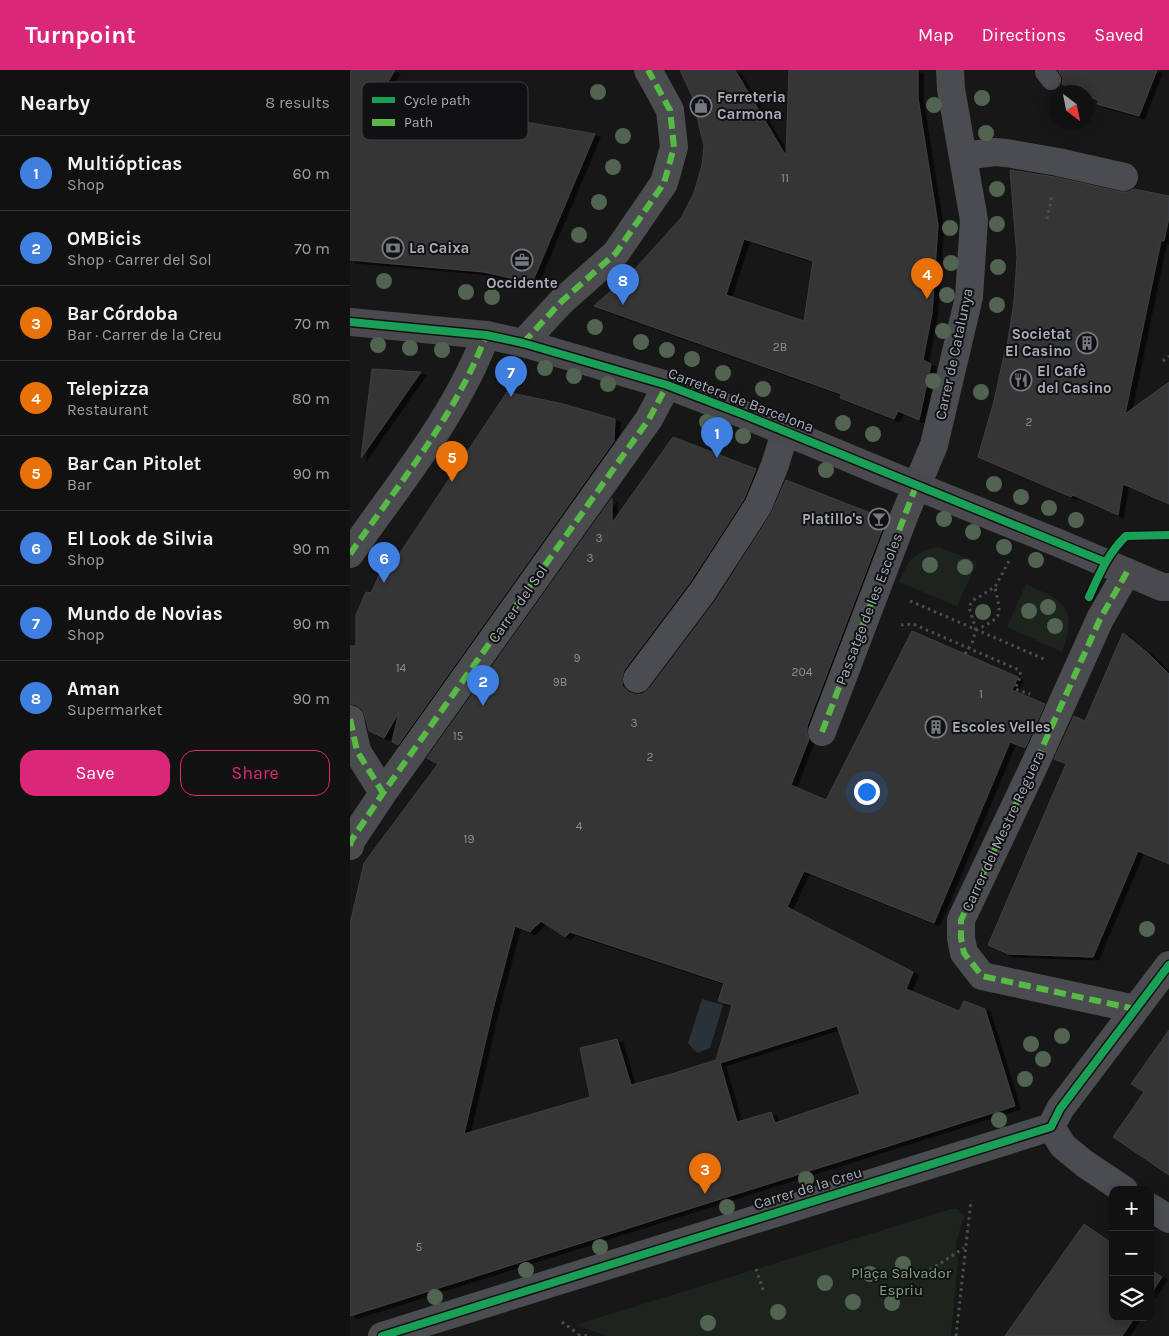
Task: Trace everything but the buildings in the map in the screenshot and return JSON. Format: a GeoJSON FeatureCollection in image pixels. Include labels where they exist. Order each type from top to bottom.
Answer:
{"type":"FeatureCollection","features":[{"type":"Feature","properties":{"kind":"main road","name":"Carretera de Barcelona"},"geometry":{"type":"LineString","coordinates":[[350,322],[486,335],[523,343],[667,385],[1056,542],[1167,589]]}},
{"type":"Feature","properties":{"kind":"street"},"geometry":{"type":"LineString","coordinates":[[523,343],[561,302],[616,253],[664,182],[674,147],[670,110],[648,70]]}},
{"type":"Feature","properties":{"kind":"street","name":"Carrer de Catalunya"},"geometry":{"type":"LineString","coordinates":[[916,486],[934,446],[969,298],[974,220],[950,89],[950,70]]}},
{"type":"Feature","properties":{"kind":"street"},"geometry":{"type":"LineString","coordinates":[[963,156],[995,152],[1006,153],[1058,162],[1124,177]]}},
{"type":"Feature","properties":{"kind":"street"},"geometry":{"type":"LineString","coordinates":[[350,554],[441,424],[475,364],[486,335]]}},
{"type":"Feature","properties":{"kind":"street","name":"Carrer del Sol"},"geometry":{"type":"LineString","coordinates":[[350,846],[351,841],[383,793],[649,418],[667,385]]}},
{"type":"Feature","properties":{"kind":"street"},"geometry":{"type":"LineString","coordinates":[[637,679],[703,591],[758,506],[785,432]]}},
{"type":"Feature","properties":{"kind":"street","name":"Passatge de les Escoles"},"geometry":{"type":"LineString","coordinates":[[822,732],[916,486]]}},
{"type":"Feature","properties":{"kind":"street","name":"Carrer del Mestre Reguera"},"geometry":{"type":"LineString","coordinates":[[1127,572],[1100,618],[962,920],[961,938],[964,954],[982,976],[1134,1009]]}},
{"type":"Feature","properties":{"kind":"street"},"geometry":{"type":"LineString","coordinates":[[350,719],[357,751],[383,793]]}},
{"type":"Feature","properties":{"kind":"street"},"geometry":{"type":"LineString","coordinates":[[1118,1186],[1064,1146],[1051,1127],[1060,1109],[1134,1009],[1169,966]]}},
{"type":"Feature","properties":{"kind":"street","name":"Carrer de la Creu"},"geometry":{"type":"LineString","coordinates":[[382,1336],[1051,1127]]}},
{"type":"Feature","properties":{"kind":"street"},"geometry":{"type":"LineString","coordinates":[[1154,1210],[1169,1219]]}},
{"type":"Feature","properties":{"kind":"path"},"geometry":{"type":"LineString","coordinates":[[1162,361],[1169,356]]}},
{"type":"Feature","properties":{"kind":"path"},"geometry":{"type":"LineString","coordinates":[[966,654],[970,649],[976,630],[969,607],[972,601],[995,587],[1009,560]]}},
{"type":"Feature","properties":{"kind":"path"},"geometry":{"type":"LineString","coordinates":[[976,630],[996,620],[1000,612],[995,587]]}},
{"type":"Feature","properties":{"kind":"path"},"geometry":{"type":"LineString","coordinates":[[904,598],[1048,660]]}},
{"type":"Feature","properties":{"kind":"path"},"geometry":{"type":"LineString","coordinates":[[899,625],[913,624],[1019,670],[1021,675],[1015,688],[1035,697]]}},
{"type":"Feature","properties":{"kind":"path"},"geometry":{"type":"LineString","coordinates":[[956,1336],[964,1248],[971,1200]]}},
{"type":"Feature","properties":{"kind":"path"},"geometry":{"type":"LineString","coordinates":[[930,1270],[964,1248]]}},
{"type":"Feature","properties":{"kind":"path"},"geometry":{"type":"LineString","coordinates":[[756,1269],[764,1292]]}},
{"type":"Feature","properties":{"kind":"path"},"geometry":{"type":"LineString","coordinates":[[562,1322],[578,1335],[589,1336]]}},
{"type":"Feature","properties":{"kind":"green space"},"geometry":{"type":"Polygon","coordinates":[[[939,547],[977,562],[957,606],[899,582],[913,558],[924,551],[939,547]]]}},
{"type":"Feature","properties":{"kind":"green space"},"geometry":{"type":"Polygon","coordinates":[[[1026,584],[1050,596],[1065,608],[1069,625],[1062,652],[1007,627],[1026,584]]]}},
{"type":"Feature","properties":{"kind":"green space","name":"Plaça Salvador Espriu"},"geometry":{"type":"Polygon","coordinates":[[[951,1209],[957,1209],[965,1216],[956,1244],[958,1261],[951,1336],[607,1336],[575,1325],[951,1209]]]}},
{"type":"Feature","properties":{"kind":"shaded area"},"geometry":{"type":"Polygon","coordinates":[[[702,999],[723,1005],[710,1048],[698,1053],[688,1043],[702,999]]]}},
{"type":"Feature","properties":{"kind":"marked path"},"geometry":{"type":"LineString","coordinates":[[523,343],[561,302],[616,253],[664,183],[674,147],[670,110],[648,70]]}},
{"type":"Feature","properties":{"kind":"marked path"},"geometry":{"type":"LineString","coordinates":[[350,554],[443,421],[474,364],[486,335]]}},
{"type":"Feature","properties":{"kind":"marked path"},"geometry":{"type":"LineString","coordinates":[[350,846],[351,841],[383,793],[649,419],[667,385]]}},
{"type":"Feature","properties":{"kind":"marked path"},"geometry":{"type":"LineString","coordinates":[[822,732],[916,486]]}},
{"type":"Feature","properties":{"kind":"marked path"},"geometry":{"type":"LineString","coordinates":[[1127,572],[1100,619],[1034,766],[961,920],[961,938],[964,953],[982,976],[1135,1009]]}},
{"type":"Feature","properties":{"kind":"marked path"},"geometry":{"type":"LineString","coordinates":[[350,719],[357,751],[383,793]]}},
{"type":"Feature","properties":{"kind":"cycle path"},"geometry":{"type":"LineString","coordinates":[[350,322],[486,335],[523,343],[667,385],[1105,562]]}},
{"type":"Feature","properties":{"kind":"cycle path"},"geometry":{"type":"LineString","coordinates":[[1089,597],[1109,557],[1126,536],[1169,535]]}},
{"type":"Feature","properties":{"kind":"cycle path"},"geometry":{"type":"LineString","coordinates":[[382,1336],[1051,1127],[1060,1109],[1169,965]]}},
{"type":"Feature","properties":{"kind":"place","name":"Ferreteria Carmona"},"geometry":{"type":"Point","coordinates":[701,106]}},
{"type":"Feature","properties":{"kind":"place","name":"La Caixa"},"geometry":{"type":"Point","coordinates":[393,248]}},
{"type":"Feature","properties":{"kind":"place","name":"Occidente"},"geometry":{"type":"Point","coordinates":[522,260]}},
{"type":"Feature","properties":{"kind":"place","name":"Telepizza"},"geometry":{"type":"Point","coordinates":[927,299]}},
{"type":"Feature","properties":{"kind":"place","name":"Aman"},"geometry":{"type":"Point","coordinates":[623,305]}},
{"type":"Feature","properties":{"kind":"place","name":"Societat El Casino"},"geometry":{"type":"Point","coordinates":[1087,343]}},
{"type":"Feature","properties":{"kind":"place","name":"El Cafè del Casino"},"geometry":{"type":"Point","coordinates":[1021,380]}},
{"type":"Feature","properties":{"kind":"place","name":"Mundo de Novias"},"geometry":{"type":"Point","coordinates":[511,397]}},
{"type":"Feature","properties":{"kind":"place","name":"Multiópticas"},"geometry":{"type":"Point","coordinates":[717,458]}},
{"type":"Feature","properties":{"kind":"place","name":"Bar Can Pitolet"},"geometry":{"type":"Point","coordinates":[452,482]}},
{"type":"Feature","properties":{"kind":"place","name":"Platillo's"},"geometry":{"type":"Point","coordinates":[879,519]}},
{"type":"Feature","properties":{"kind":"place","name":"El Look de Silvia"},"geometry":{"type":"Point","coordinates":[384,583]}},
{"type":"Feature","properties":{"kind":"place","name":"OMBicis"},"geometry":{"type":"Point","coordinates":[483,706]}},
{"type":"Feature","properties":{"kind":"place","name":"Escoles Velles"},"geometry":{"type":"Point","coordinates":[936,727]}},
{"type":"Feature","properties":{"kind":"place","name":"Bar Córdoba"},"geometry":{"type":"Point","coordinates":[705,1194]}}]}
